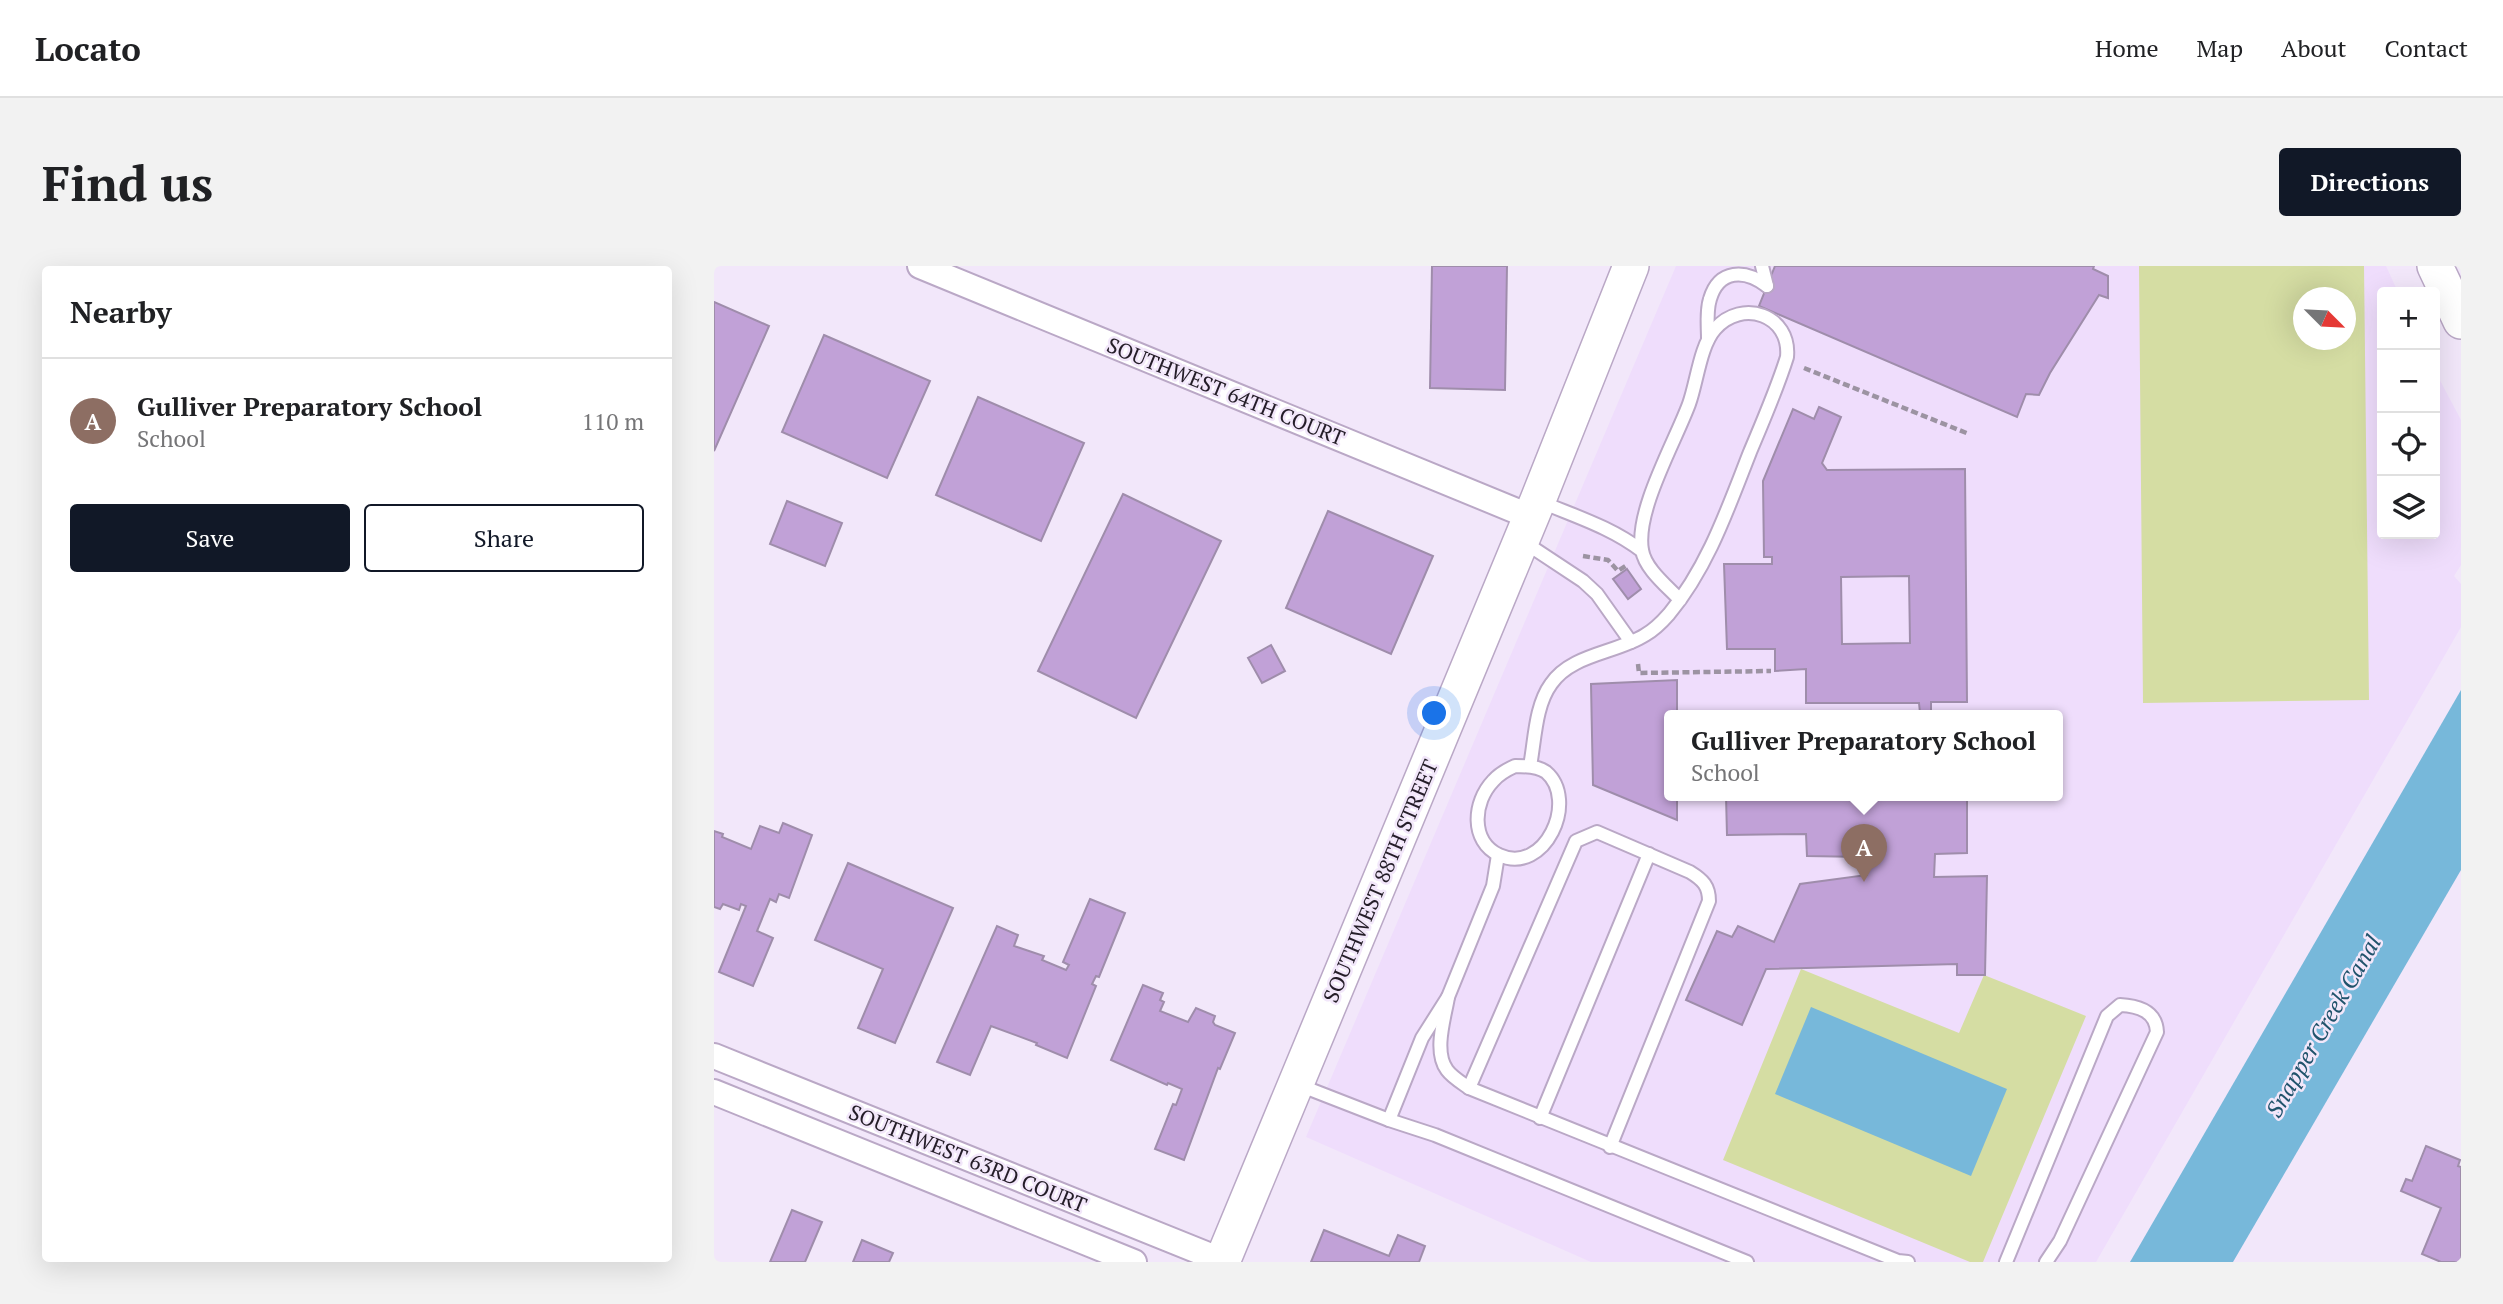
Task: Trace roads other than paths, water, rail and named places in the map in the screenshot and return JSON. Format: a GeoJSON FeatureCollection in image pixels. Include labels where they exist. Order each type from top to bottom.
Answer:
{"type":"FeatureCollection","features":[{"type":"Feature","properties":{"kind":"street","name":"SOUTHWEST 64TH COURT"},"geometry":{"type":"LineString","coordinates":[[920,266],[1530,519]]}},
{"type":"Feature","properties":{"kind":"street","name":"SOUTHWEST 88TH STREET"},"geometry":{"type":"LineString","coordinates":[[1222,1261],[1530,519],[1631,266]]}},
{"type":"Feature","properties":{"kind":"street"},"geometry":{"type":"LineString","coordinates":[[2435,266],[2461,321]]}},
{"type":"Feature","properties":{"kind":"street","name":"SOUTHWEST 63RD COURT"},"geometry":{"type":"LineString","coordinates":[[714,1056],[1222,1261]]}},
{"type":"Feature","properties":{"kind":"street","name":"SOUTHWEST 63RD COURT"},"geometry":{"type":"LineString","coordinates":[[714,1093],[1134,1262]]}},
{"type":"Feature","properties":{"kind":"street"},"geometry":{"type":"LineString","coordinates":[[874,1158],[888,1126]]}},
{"type":"Feature","properties":{"kind":"lane"},"geometry":{"type":"LineString","coordinates":[[1680,600],[1648,564],[1642,551],[1642,528],[1649,503],[1690,402],[1708,339],[1710,298],[1720,281],[1721,266]]}},
{"type":"Feature","properties":{"kind":"lane"},"geometry":{"type":"LineString","coordinates":[[1720,281],[1735,273],[1759,279],[1767,286],[1762,266]]}},
{"type":"Feature","properties":{"kind":"lane"},"geometry":{"type":"LineString","coordinates":[[1708,339],[1725,319],[1744,311],[1760,314],[1783,332]]}},
{"type":"Feature","properties":{"kind":"lane"},"geometry":{"type":"LineString","coordinates":[[1530,766],[1541,705],[1550,684],[1560,674],[1583,660],[1631,642],[1656,627],[1680,600],[1714,541],[1784,368],[1788,347],[1780,315]]}},
{"type":"Feature","properties":{"kind":"lane"},"geometry":{"type":"LineString","coordinates":[[1530,519],[1606,528],[1642,551]]}},
{"type":"Feature","properties":{"kind":"lane"},"geometry":{"type":"LineString","coordinates":[[1530,519],[1575,575],[1597,594],[1631,642]]}},
{"type":"Feature","properties":{"kind":"lane"},"geometry":{"type":"LineString","coordinates":[[1515,766],[1530,766],[1546,772],[1559,799],[1554,828],[1538,851],[1527,858],[1512,859],[1498,855],[1486,846],[1479,834],[1477,823],[1483,796],[1490,783],[1515,766]]}},
{"type":"Feature","properties":{"kind":"lane"},"geometry":{"type":"LineString","coordinates":[[1554,828],[1576,841]]}},
{"type":"Feature","properties":{"kind":"lane"},"geometry":{"type":"LineString","coordinates":[[1469,1088],[1576,841],[1597,832],[1690,872],[1702,879],[1709,891],[1709,901],[1610,1147]]}},
{"type":"Feature","properties":{"kind":"lane"},"geometry":{"type":"LineString","coordinates":[[1540,1118],[1649,854]]}},
{"type":"Feature","properties":{"kind":"lane"},"geometry":{"type":"LineString","coordinates":[[1389,1120],[1422,1038],[1448,997],[1493,886],[1498,855]]}},
{"type":"Feature","properties":{"kind":"lane"},"geometry":{"type":"LineString","coordinates":[[1448,997],[1441,1056],[1447,1070],[1469,1088],[1610,1147],[1898,1261],[1908,1262]]}},
{"type":"Feature","properties":{"kind":"lane"},"geometry":{"type":"LineString","coordinates":[[2006,1262],[2107,1016],[2120,1004],[2144,1009],[2156,1022],[2157,1032],[2060,1241],[2046,1262]]}},
{"type":"Feature","properties":{"kind":"lane"},"geometry":{"type":"LineString","coordinates":[[1296,1084],[1436,1135],[1747,1262]]}},
{"type":"Feature","properties":{"kind":"water","name":"Snapper Creek Canal"},"geometry":{"type":"Polygon","coordinates":[[[2461,690],[2461,870],[2233,1262],[2130,1262],[2461,690]]]}},
{"type":"Feature","properties":{"kind":"water"},"geometry":{"type":"Polygon","coordinates":[[[1811,1007],[2007,1089],[1971,1176],[1775,1094],[1811,1007]]]}},
{"type":"Feature","properties":{"kind":"place","name":"Gulliver Preparatory School"},"geometry":{"type":"Point","coordinates":[1864,882]}}]}
